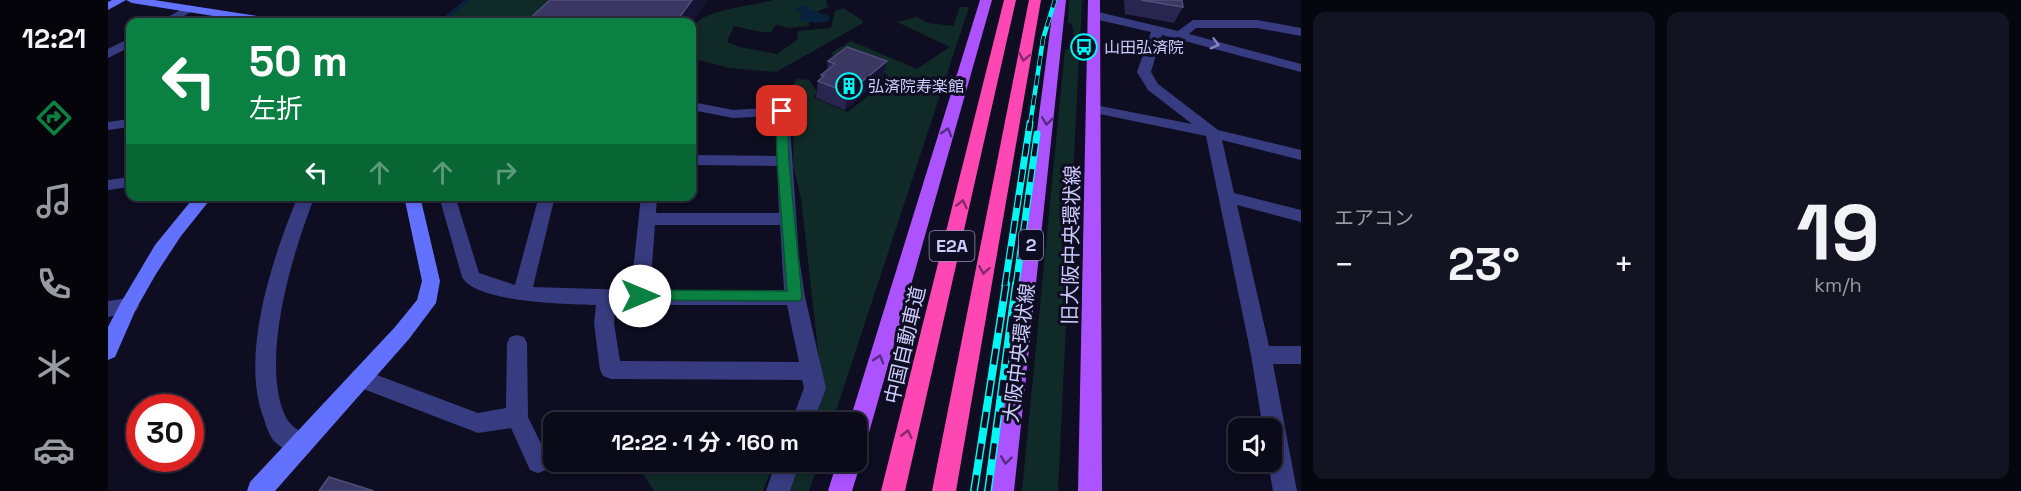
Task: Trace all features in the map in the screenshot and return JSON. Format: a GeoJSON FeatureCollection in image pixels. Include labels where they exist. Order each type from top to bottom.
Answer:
{"type":"FeatureCollection","features":[{"type":"Feature","properties":{"kind":"highway","name":"中国自動車道"},"geometry":{"type":"LineString","coordinates":[[893,491],[1010,0]]}},
{"type":"Feature","properties":{"kind":"highway","name":"E2A"},"geometry":{"type":"LineString","coordinates":[[944,491],[1035,0]]}},
{"type":"Feature","properties":{"kind":"main road"},"geometry":{"type":"LineString","coordinates":[[863,412],[986,0]]}},
{"type":"Feature","properties":{"kind":"main road","name":"大阪中央環状線"},"geometry":{"type":"LineString","coordinates":[[1002,491],[1060,0]]}},
{"type":"Feature","properties":{"kind":"main road","name":"旧大阪中央環状線"},"geometry":{"type":"LineString","coordinates":[[1090,491],[1095,109],[1094,7]]}},
{"type":"Feature","properties":{"kind":"main road"},"geometry":{"type":"LineString","coordinates":[[840,491],[846,472]]}},
{"type":"Feature","properties":{"kind":"street"},"geometry":{"type":"LineString","coordinates":[[108,7],[121,0]]}},
{"type":"Feature","properties":{"kind":"street"},"geometry":{"type":"LineString","coordinates":[[132,0],[245,18]]}},
{"type":"Feature","properties":{"kind":"street"},"geometry":{"type":"LineString","coordinates":[[1094,7],[1158,29],[1301,68]]}},
{"type":"Feature","properties":{"kind":"street"},"geometry":{"type":"LineString","coordinates":[[172,18],[189,9]]}},
{"type":"Feature","properties":{"kind":"street"},"geometry":{"type":"LineString","coordinates":[[1180,35],[1193,24],[1257,24],[1301,32]]}},
{"type":"Feature","properties":{"kind":"street"},"geometry":{"type":"LineString","coordinates":[[1158,29],[1144,72],[1153,87],[1213,133],[1261,355],[1285,491]]}},
{"type":"Feature","properties":{"kind":"street"},"geometry":{"type":"LineString","coordinates":[[108,54],[126,44]]}},
{"type":"Feature","properties":{"kind":"street"},"geometry":{"type":"LineString","coordinates":[[696,107],[733,114],[782,111],[787,219],[795,297],[815,388],[806,412]]}},
{"type":"Feature","properties":{"kind":"street"},"geometry":{"type":"LineString","coordinates":[[1095,109],[1213,133],[1301,155]]}},
{"type":"Feature","properties":{"kind":"street"},"geometry":{"type":"LineString","coordinates":[[108,126],[126,124]]}},
{"type":"Feature","properties":{"kind":"street"},"geometry":{"type":"LineString","coordinates":[[696,160],[783,161]]}},
{"type":"Feature","properties":{"kind":"street"},"geometry":{"type":"LineString","coordinates":[[108,185],[126,183]]}},
{"type":"Feature","properties":{"kind":"street"},"geometry":{"type":"LineString","coordinates":[[1226,196],[1301,216]]}},
{"type":"Feature","properties":{"kind":"street"},"geometry":{"type":"LineString","coordinates":[[108,351],[129,306],[161,250],[201,201]]}},
{"type":"Feature","properties":{"kind":"street"},"geometry":{"type":"LineString","coordinates":[[301,445],[285,435],[275,419],[267,375],[267,351],[269,326],[282,268],[305,201]]}},
{"type":"Feature","properties":{"kind":"street"},"geometry":{"type":"LineString","coordinates":[[259,491],[402,333],[429,298],[431,281],[413,201]]}},
{"type":"Feature","properties":{"kind":"street"},"geometry":{"type":"LineString","coordinates":[[448,201],[471,277],[477,281],[522,294],[606,298],[640,296],[795,297]]}},
{"type":"Feature","properties":{"kind":"street"},"geometry":{"type":"LineString","coordinates":[[522,294],[546,201]]}},
{"type":"Feature","properties":{"kind":"street"},"geometry":{"type":"LineString","coordinates":[[640,296],[649,201]]}},
{"type":"Feature","properties":{"kind":"street"},"geometry":{"type":"LineString","coordinates":[[647,219],[787,219]]}},
{"type":"Feature","properties":{"kind":"street"},"geometry":{"type":"LineString","coordinates":[[606,298],[604,323],[611,369],[812,371]]}},
{"type":"Feature","properties":{"kind":"street"},"geometry":{"type":"LineString","coordinates":[[108,309],[129,306]]}},
{"type":"Feature","properties":{"kind":"street"},"geometry":{"type":"LineString","coordinates":[[517,343],[517,417],[538,462]]}},
{"type":"Feature","properties":{"kind":"street"},"geometry":{"type":"LineString","coordinates":[[1261,355],[1301,355]]}},
{"type":"Feature","properties":{"kind":"street"},"geometry":{"type":"LineString","coordinates":[[362,378],[478,423],[517,417]]}},
{"type":"Feature","properties":{"kind":"street"},"geometry":{"type":"LineString","coordinates":[[778,491],[785,472]]}},
{"type":"Feature","properties":{"kind":"green space"},"geometry":{"type":"Polygon","coordinates":[[[466,0],[569,0],[544,18],[445,18],[466,0]]]}},
{"type":"Feature","properties":{"kind":"green space"},"geometry":{"type":"Polygon","coordinates":[[[826,0],[828,7],[809,15],[809,26],[789,28],[776,25],[771,32],[734,26],[727,42],[739,47],[777,54],[797,40],[798,31],[831,28],[835,11],[843,8],[863,23],[776,72],[729,68],[696,59],[697,22],[716,12],[763,2],[826,0]]]}},
{"type":"Feature","properties":{"kind":"green space"},"geometry":{"type":"Polygon","coordinates":[[[1069,0],[1082,0],[1080,50],[1076,49],[1072,24],[1068,23],[1069,0]]]}},
{"type":"Feature","properties":{"kind":"green space"},"geometry":{"type":"Polygon","coordinates":[[[960,7],[969,7],[836,412],[818,412],[822,384],[801,198],[793,166],[794,84],[796,79],[809,80],[817,92],[814,98],[848,112],[889,77],[867,56],[838,60],[831,53],[851,41],[917,69],[950,47],[897,22],[917,17],[928,23],[953,26],[960,7]]]}},
{"type":"Feature","properties":{"kind":"green space"},"geometry":{"type":"Polygon","coordinates":[[[1065,49],[1079,53],[1058,491],[1022,491],[1065,49]]]}},
{"type":"Feature","properties":{"kind":"green space"},"geometry":{"type":"Polygon","coordinates":[[[642,472],[770,472],[763,491],[654,491],[642,472]]]}},
{"type":"Feature","properties":{"kind":"green space"},"geometry":{"type":"Polygon","coordinates":[[[797,472],[816,472],[809,491],[790,491],[797,472]]]}},
{"type":"Feature","properties":{"kind":"water"},"geometry":{"type":"Polygon","coordinates":[[[809,6],[808,9],[829,16],[830,21],[817,23],[798,19],[803,13],[794,9],[809,6]]]}},
{"type":"Feature","properties":{"kind":"building"},"geometry":{"type":"Polygon","coordinates":[[[550,0],[692,0],[679,18],[530,18],[550,0]]]}},
{"type":"Feature","properties":{"kind":"building"},"geometry":{"type":"Polygon","coordinates":[[[1141,0],[1182,0],[1183,7],[1141,0]]]}},
{"type":"Feature","properties":{"kind":"building"},"geometry":{"type":"Polygon","coordinates":[[[847,47],[887,61],[848,93],[818,81],[824,76],[821,75],[835,64],[828,61],[847,47]]]}},
{"type":"Feature","properties":{"kind":"building"},"geometry":{"type":"Polygon","coordinates":[[[329,477],[374,491],[319,491],[329,477]]]}},
{"type":"Feature","properties":{"kind":"waterway"},"geometry":{"type":"LineString","coordinates":[[446,18],[468,0]]}},
{"type":"Feature","properties":{"kind":"railway"},"geometry":{"type":"LineString","coordinates":[[1030,125],[1043,39],[1055,0]]}},
{"type":"Feature","properties":{"kind":"railway"},"geometry":{"type":"LineString","coordinates":[[1005,285],[1030,123]]}},
{"type":"Feature","properties":{"kind":"railway"},"geometry":{"type":"LineString","coordinates":[[1016,285],[1037,134]]}},
{"type":"Feature","properties":{"kind":"railway"},"geometry":{"type":"LineString","coordinates":[[974,491],[1006,284]]}},
{"type":"Feature","properties":{"kind":"railway"},"geometry":{"type":"LineString","coordinates":[[988,491],[1016,284]]}},
{"type":"Feature","properties":{"kind":"place","name":"山田弘済院"},"geometry":{"type":"Point","coordinates":[1084,47]}},
{"type":"Feature","properties":{"kind":"place","name":"弘済院寿楽館"},"geometry":{"type":"Point","coordinates":[849,86]}},
{"type":"Feature","properties":{"kind":"route"},"geometry":{"type":"LineString","coordinates":[[640,296],[795,297],[783,161],[782,111]]}}]}
